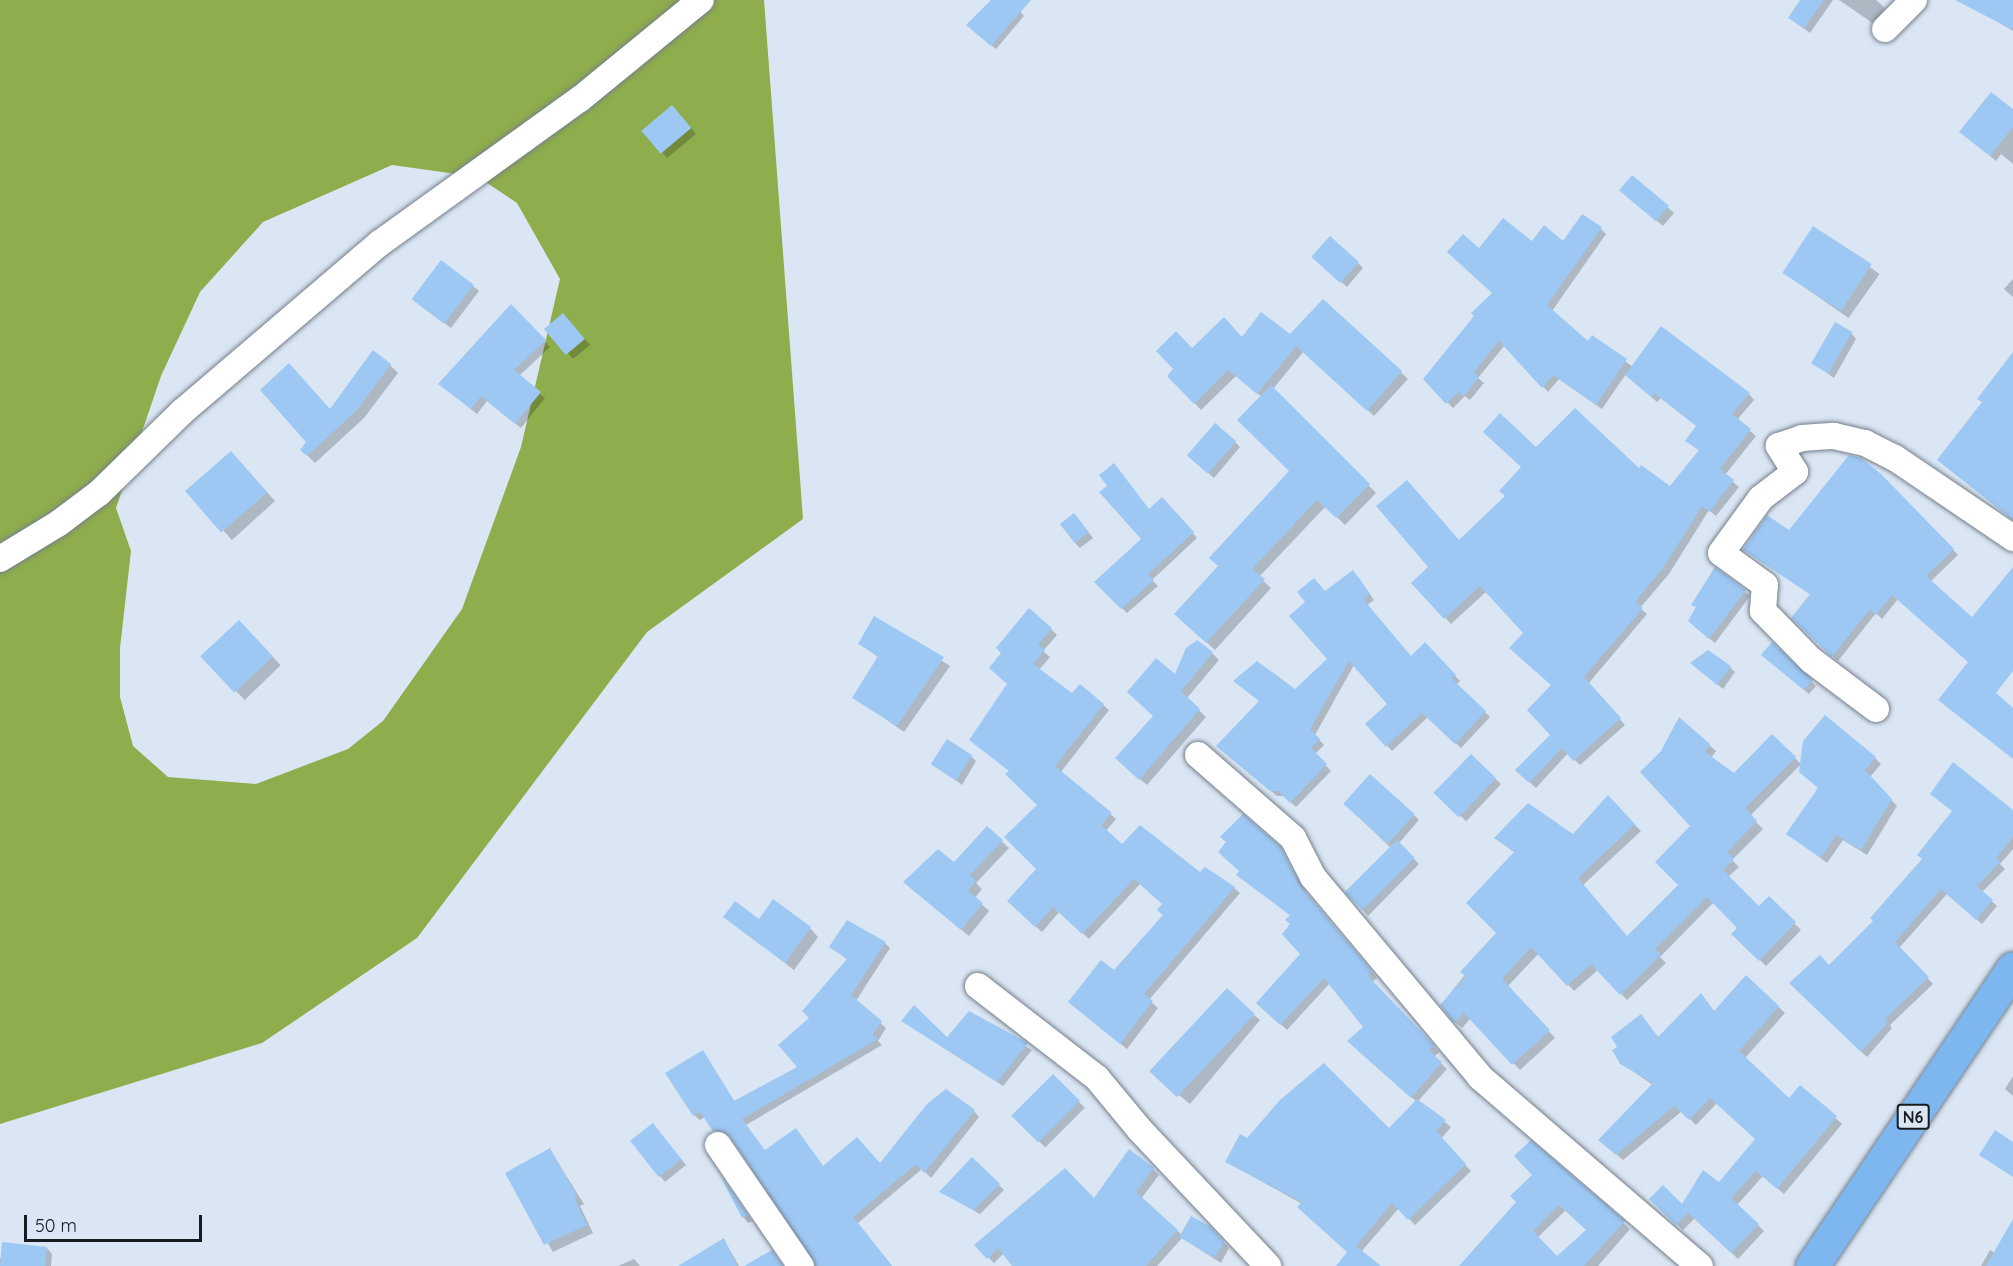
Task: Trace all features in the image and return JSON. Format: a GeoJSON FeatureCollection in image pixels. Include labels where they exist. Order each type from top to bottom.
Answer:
{"type":"FeatureCollection","features":[{"type":"Feature","properties":{"kind":"highway","name":"N6"},"geometry":{"type":"LineString","coordinates":[[1812,1266],[2013,968]]}},
{"type":"Feature","properties":{"kind":"street"},"geometry":{"type":"LineString","coordinates":[[0,559],[59,523],[99,493],[182,411],[381,243],[580,99],[701,0]]}},
{"type":"Feature","properties":{"kind":"street"},"geometry":{"type":"LineString","coordinates":[[1885,29],[1914,0]]}},
{"type":"Feature","properties":{"kind":"street"},"geometry":{"type":"LineString","coordinates":[[1875,709],[1811,660],[1763,612],[1765,585],[1721,553],[1761,498],[1795,472],[1779,446],[1802,438],[1834,436],[1865,443],[1895,458],[2013,538]]}},
{"type":"Feature","properties":{"kind":"street"},"geometry":{"type":"LineString","coordinates":[[1198,755],[1293,838],[1313,877],[1480,1077],[1700,1266]]}},
{"type":"Feature","properties":{"kind":"street"},"geometry":{"type":"LineString","coordinates":[[978,986],[1098,1078],[1140,1130],[1268,1266]]}},
{"type":"Feature","properties":{"kind":"street"},"geometry":{"type":"LineString","coordinates":[[718,1145],[801,1266]]}},
{"type":"Feature","properties":{"kind":"green space"},"geometry":{"type":"Polygon","coordinates":[[[0,0],[764,0],[803,519],[647,632],[417,938],[262,1043],[0,1124],[0,0]],[[392,165],[263,222],[200,292],[161,376],[116,508],[131,551],[120,648],[120,697],[133,746],[168,777],[256,784],[348,749],[383,721],[462,609],[521,447],[560,279],[517,203],[478,177],[392,165]]]}},
{"type":"Feature","properties":{"kind":"building"},"geometry":{"type":"Polygon","coordinates":[[[991,0],[1031,0],[991,46],[966,25],[991,0]]]}},
{"type":"Feature","properties":{"kind":"building"},"geometry":{"type":"Polygon","coordinates":[[[1800,0],[1824,0],[1804,28],[1788,18],[1800,0]]]}},
{"type":"Feature","properties":{"kind":"building"},"geometry":{"type":"Polygon","coordinates":[[[1955,0],[2013,0],[2013,30],[1955,0]]]}},
{"type":"Feature","properties":{"kind":"building"},"geometry":{"type":"Polygon","coordinates":[[[1991,92],[2013,109],[2013,127],[1990,156],[1959,132],[1991,92]]]}},
{"type":"Feature","properties":{"kind":"building"},"geometry":{"type":"Polygon","coordinates":[[[672,105],[691,128],[661,154],[641,131],[672,105]]]}},
{"type":"Feature","properties":{"kind":"building"},"geometry":{"type":"Polygon","coordinates":[[[1632,175],[1669,206],[1656,221],[1619,190],[1632,175]]]}},
{"type":"Feature","properties":{"kind":"building"},"geometry":{"type":"Polygon","coordinates":[[[1582,214],[1602,227],[1547,305],[1588,341],[1592,335],[1627,359],[1596,405],[1553,375],[1542,388],[1499,341],[1474,372],[1479,377],[1464,396],[1459,392],[1446,404],[1423,379],[1474,316],[1471,313],[1492,293],[1447,252],[1463,234],[1479,248],[1503,218],[1532,241],[1544,225],[1563,241],[1582,214]]]}},
{"type":"Feature","properties":{"kind":"building"},"geometry":{"type":"Polygon","coordinates":[[[1813,226],[1872,264],[1841,311],[1783,273],[1813,226]]]}},
{"type":"Feature","properties":{"kind":"building"},"geometry":{"type":"Polygon","coordinates":[[[1330,236],[1359,262],[1340,283],[1311,257],[1330,236]]]}},
{"type":"Feature","properties":{"kind":"building"},"geometry":{"type":"Polygon","coordinates":[[[441,260],[474,285],[444,324],[412,299],[441,260]]]}},
{"type":"Feature","properties":{"kind":"building"},"geometry":{"type":"Polygon","coordinates":[[[1323,299],[1402,371],[1367,411],[1296,346],[1257,394],[1228,370],[1194,404],[1167,376],[1173,369],[1156,351],[1176,331],[1192,348],[1224,317],[1242,337],[1261,312],[1290,334],[1323,299]]]}},
{"type":"Feature","properties":{"kind":"building"},"geometry":{"type":"Polygon","coordinates":[[[511,304],[546,340],[514,370],[541,392],[515,424],[481,396],[471,409],[438,384],[511,304]]]}},
{"type":"Feature","properties":{"kind":"building"},"geometry":{"type":"Polygon","coordinates":[[[563,313],[585,339],[566,355],[544,329],[563,313]]]}},
{"type":"Feature","properties":{"kind":"building"},"geometry":{"type":"Polygon","coordinates":[[[1835,322],[1852,332],[1828,374],[1811,364],[1835,322]]]}},
{"type":"Feature","properties":{"kind":"building"},"geometry":{"type":"Polygon","coordinates":[[[1661,326],[1750,393],[1732,414],[1751,429],[1720,469],[1734,480],[1709,512],[1702,506],[1663,568],[1635,602],[1643,608],[1584,677],[1621,718],[1573,761],[1562,748],[1529,783],[1515,770],[1550,735],[1527,710],[1551,685],[1509,648],[1523,633],[1480,586],[1444,619],[1411,583],[1428,567],[1376,506],[1407,480],[1459,540],[1505,496],[1499,491],[1521,467],[1483,432],[1500,413],[1536,447],[1575,408],[1639,468],[1641,465],[1670,486],[1699,450],[1685,441],[1696,426],[1654,393],[1651,397],[1625,375],[1661,326]]]}},
{"type":"Feature","properties":{"kind":"building"},"geometry":{"type":"Polygon","coordinates":[[[373,350],[391,364],[357,410],[307,456],[300,450],[306,442],[260,390],[289,363],[330,409],[373,350]]]}},
{"type":"Feature","properties":{"kind":"building"},"geometry":{"type":"Polygon","coordinates":[[[2013,352],[2013,520],[1937,460],[1982,402],[1977,399],[2013,352]]]}},
{"type":"Feature","properties":{"kind":"building"},"geometry":{"type":"Polygon","coordinates":[[[1271,385],[1370,484],[1336,518],[1317,500],[1252,569],[1265,579],[1206,643],[1174,614],[1218,566],[1209,558],[1289,471],[1237,420],[1271,385]]]}},
{"type":"Feature","properties":{"kind":"building"},"geometry":{"type":"Polygon","coordinates":[[[1215,423],[1236,441],[1208,474],[1187,455],[1215,423]]]}},
{"type":"Feature","properties":{"kind":"building"},"geometry":{"type":"Polygon","coordinates":[[[231,451],[267,493],[221,533],[185,491],[231,451]]]}},
{"type":"Feature","properties":{"kind":"building"},"geometry":{"type":"Polygon","coordinates":[[[1849,455],[1861,458],[1881,474],[1954,549],[1926,576],[1972,617],[2013,567],[2013,671],[1996,693],[2013,708],[2013,759],[1938,700],[1968,662],[1892,595],[1876,615],[1870,609],[1832,657],[1791,618],[1810,594],[1743,550],[1767,515],[1789,530],[1849,455]]]}},
{"type":"Feature","properties":{"kind":"building"},"geometry":{"type":"Polygon","coordinates":[[[1114,463],[1149,509],[1162,497],[1194,532],[1148,574],[1154,580],[1121,609],[1094,582],[1141,539],[1099,492],[1107,486],[1099,475],[1114,463]]]}},
{"type":"Feature","properties":{"kind":"building"},"geometry":{"type":"Polygon","coordinates":[[[1074,513],[1089,532],[1075,543],[1060,524],[1074,513]]]}},
{"type":"Feature","properties":{"kind":"building"},"geometry":{"type":"Polygon","coordinates":[[[1715,567],[1746,590],[1709,639],[1688,621],[1696,607],[1691,605],[1715,567]]]}},
{"type":"Feature","properties":{"kind":"building"},"geometry":{"type":"Polygon","coordinates":[[[1353,570],[1370,594],[1363,599],[1411,656],[1425,642],[1456,675],[1452,679],[1486,711],[1455,744],[1422,713],[1386,747],[1365,724],[1387,704],[1349,661],[1310,729],[1320,739],[1311,748],[1327,764],[1290,803],[1278,791],[1270,791],[1216,746],[1259,701],[1233,681],[1257,661],[1295,689],[1327,659],[1289,616],[1305,602],[1297,592],[1314,578],[1325,591],[1353,570]]]}},
{"type":"Feature","properties":{"kind":"building"},"geometry":{"type":"Polygon","coordinates":[[[1029,608],[1052,628],[1038,645],[1045,650],[1033,664],[1072,693],[1080,684],[1104,704],[1055,766],[1112,813],[1101,825],[1122,844],[1140,825],[1200,872],[1205,867],[1235,887],[1144,994],[1153,1001],[1120,1044],[1068,1002],[1101,960],[1114,970],[1163,915],[1157,910],[1162,904],[1134,879],[1082,934],[1053,907],[1035,927],[1007,901],[1036,869],[1004,837],[1037,805],[1005,774],[1009,771],[969,740],[1007,684],[989,668],[1001,653],[996,648],[1029,608]]]}},
{"type":"Feature","properties":{"kind":"building"},"geometry":{"type":"Polygon","coordinates":[[[874,616],[944,657],[897,726],[852,698],[878,656],[858,644],[874,616]]]}},
{"type":"Feature","properties":{"kind":"building"},"geometry":{"type":"Polygon","coordinates":[[[239,620],[273,657],[234,693],[200,656],[239,620]]]}},
{"type":"Feature","properties":{"kind":"building"},"geometry":{"type":"Polygon","coordinates":[[[1197,640],[1213,652],[1181,691],[1200,709],[1139,780],[1115,758],[1153,716],[1127,692],[1156,658],[1175,674],[1186,648],[1197,640]]]}},
{"type":"Feature","properties":{"kind":"building"},"geometry":{"type":"Polygon","coordinates":[[[1772,642],[1813,680],[1804,690],[1761,655],[1772,642]]]}},
{"type":"Feature","properties":{"kind":"building"},"geometry":{"type":"Polygon","coordinates":[[[1708,650],[1731,666],[1717,685],[1690,663],[1708,650]]]}},
{"type":"Feature","properties":{"kind":"building"},"geometry":{"type":"Polygon","coordinates":[[[1825,715],[1876,757],[1865,770],[1892,799],[1861,850],[1836,835],[1821,858],[1786,834],[1818,788],[1799,772],[1803,741],[1825,715]]]}},
{"type":"Feature","properties":{"kind":"building"},"geometry":{"type":"Polygon","coordinates":[[[1679,717],[1710,744],[1705,752],[1734,773],[1772,734],[1796,757],[1745,808],[1757,821],[1727,852],[1734,859],[1723,870],[1759,906],[1769,896],[1796,922],[1759,961],[1731,934],[1737,928],[1707,897],[1655,949],[1661,955],[1620,995],[1591,964],[1567,986],[1531,947],[1502,979],[1550,1030],[1512,1065],[1464,1013],[1454,1023],[1440,1005],[1466,976],[1460,972],[1496,933],[1466,903],[1514,852],[1494,838],[1528,803],[1573,834],[1608,795],[1635,824],[1578,878],[1627,936],[1678,885],[1655,862],[1690,826],[1640,772],[1661,751],[1679,717]]]}},
{"type":"Feature","properties":{"kind":"building"},"geometry":{"type":"Polygon","coordinates":[[[947,739],[972,755],[956,780],[931,764],[947,739]]]}},
{"type":"Feature","properties":{"kind":"building"},"geometry":{"type":"Polygon","coordinates":[[[1471,754],[1496,778],[1459,817],[1433,793],[1471,754]]]}},
{"type":"Feature","properties":{"kind":"building"},"geometry":{"type":"Polygon","coordinates":[[[1953,762],[2013,810],[2013,837],[1996,858],[2000,862],[1977,886],[1993,900],[1976,920],[1941,889],[1895,942],[1929,977],[1885,1019],[1888,1022],[1861,1052],[1789,983],[1820,955],[1829,965],[1873,921],[1870,918],[1922,859],[1917,855],[1952,811],[1930,794],[1953,762]]]}},
{"type":"Feature","properties":{"kind":"building"},"geometry":{"type":"Polygon","coordinates":[[[1370,774],[1415,814],[1388,844],[1343,804],[1370,774]]]}},
{"type":"Feature","properties":{"kind":"building"},"geometry":{"type":"Polygon","coordinates":[[[1243,814],[1281,847],[1301,887],[1372,971],[1368,976],[1434,1045],[1429,1051],[1442,1062],[1411,1098],[1347,1041],[1363,1027],[1324,978],[1280,1025],[1256,1003],[1300,954],[1282,934],[1290,924],[1285,920],[1290,915],[1236,875],[1239,871],[1218,852],[1226,842],[1220,837],[1243,814]]]}},
{"type":"Feature","properties":{"kind":"building"},"geometry":{"type":"Polygon","coordinates":[[[987,826],[1003,840],[970,875],[976,881],[968,891],[983,903],[961,930],[903,882],[938,849],[954,862],[987,826]]]}},
{"type":"Feature","properties":{"kind":"building"},"geometry":{"type":"Polygon","coordinates":[[[1397,840],[1415,858],[1362,910],[1345,892],[1397,840]]]}},
{"type":"Feature","properties":{"kind":"building"},"geometry":{"type":"Polygon","coordinates":[[[773,899],[811,927],[785,963],[723,917],[735,901],[759,919],[773,899]]]}},
{"type":"Feature","properties":{"kind":"building"},"geometry":{"type":"Polygon","coordinates":[[[847,920],[886,942],[851,995],[882,1021],[872,1035],[878,1039],[742,1119],[765,1150],[796,1128],[823,1166],[857,1137],[880,1163],[927,1104],[946,1089],[975,1110],[924,1173],[916,1164],[853,1217],[892,1266],[816,1266],[730,1137],[724,1131],[713,1131],[700,1112],[693,1116],[665,1073],[703,1050],[734,1101],[797,1067],[778,1045],[809,1018],[802,1011],[847,959],[829,947],[847,920]]]}},
{"type":"Feature","properties":{"kind":"building"},"geometry":{"type":"Polygon","coordinates":[[[1746,975],[1779,1006],[1739,1051],[1789,1098],[1800,1085],[1837,1116],[1777,1189],[1756,1171],[1731,1198],[1759,1224],[1731,1253],[1688,1213],[1676,1225],[1649,1199],[1663,1185],[1682,1204],[1703,1170],[1719,1182],[1755,1139],[1710,1098],[1689,1120],[1674,1106],[1616,1155],[1598,1140],[1653,1083],[1620,1064],[1612,1050],[1617,1047],[1611,1037],[1641,1014],[1658,1037],[1701,993],[1714,1011],[1746,975]]]}},
{"type":"Feature","properties":{"kind":"building"},"geometry":{"type":"Polygon","coordinates":[[[1227,988],[1255,1014],[1177,1097],[1149,1071],[1227,988]]]}},
{"type":"Feature","properties":{"kind":"building"},"geometry":{"type":"Polygon","coordinates":[[[914,1005],[947,1037],[969,1011],[1028,1043],[997,1082],[901,1021],[914,1005]]]}},
{"type":"Feature","properties":{"kind":"building"},"geometry":{"type":"Polygon","coordinates":[[[1324,1063],[1389,1128],[1417,1099],[1446,1120],[1436,1131],[1466,1164],[1408,1220],[1392,1203],[1356,1246],[1381,1266],[1336,1266],[1347,1252],[1297,1207],[1302,1202],[1225,1162],[1240,1134],[1247,1138],[1280,1100],[1324,1063]]]}},
{"type":"Feature","properties":{"kind":"building"},"geometry":{"type":"Polygon","coordinates":[[[1053,1074],[1080,1101],[1038,1143],[1011,1116],[1053,1074]]]}},
{"type":"Feature","properties":{"kind":"building"},"geometry":{"type":"Polygon","coordinates":[[[653,1123],[681,1159],[658,1177],[630,1141],[653,1123]]]}},
{"type":"Feature","properties":{"kind":"building"},"geometry":{"type":"Polygon","coordinates":[[[1995,1130],[2013,1142],[2013,1177],[1979,1155],[1995,1130]]]}},
{"type":"Feature","properties":{"kind":"building"},"geometry":{"type":"Polygon","coordinates":[[[1531,1140],[1625,1221],[1584,1266],[1459,1266],[1516,1202],[1510,1196],[1532,1175],[1514,1156],[1531,1140]],[[1559,1205],[1533,1231],[1557,1256],[1586,1230],[1559,1205]]]}},
{"type":"Feature","properties":{"kind":"building"},"geometry":{"type":"Polygon","coordinates":[[[550,1148],[577,1196],[574,1198],[587,1225],[544,1245],[505,1173],[550,1148]]]}},
{"type":"Feature","properties":{"kind":"building"},"geometry":{"type":"Polygon","coordinates":[[[1129,1149],[1154,1168],[1136,1192],[1178,1230],[1146,1266],[1012,1266],[998,1248],[987,1259],[974,1245],[1065,1168],[1094,1198],[1129,1149]]]}},
{"type":"Feature","properties":{"kind":"building"},"geometry":{"type":"Polygon","coordinates":[[[972,1157],[1000,1184],[974,1210],[939,1192],[972,1157]]]}},
{"type":"Feature","properties":{"kind":"building"},"geometry":{"type":"Polygon","coordinates":[[[723,1179],[748,1215],[742,1218],[723,1179]]]}},
{"type":"Feature","properties":{"kind":"building"},"geometry":{"type":"Polygon","coordinates":[[[1191,1216],[1211,1227],[1224,1242],[1215,1258],[1179,1237],[1191,1216]]]}},
{"type":"Feature","properties":{"kind":"building"},"geometry":{"type":"Polygon","coordinates":[[[2013,1219],[2013,1266],[1986,1266],[2013,1219]]]}},
{"type":"Feature","properties":{"kind":"building"},"geometry":{"type":"Polygon","coordinates":[[[724,1238],[737,1266],[678,1266],[724,1238]]]}},
{"type":"Feature","properties":{"kind":"building"},"geometry":{"type":"Polygon","coordinates":[[[2,1242],[47,1247],[45,1266],[0,1266],[2,1242]]]}},
{"type":"Feature","properties":{"kind":"building"},"geometry":{"type":"Polygon","coordinates":[[[772,1250],[783,1266],[744,1266],[772,1250]]]}}]}
